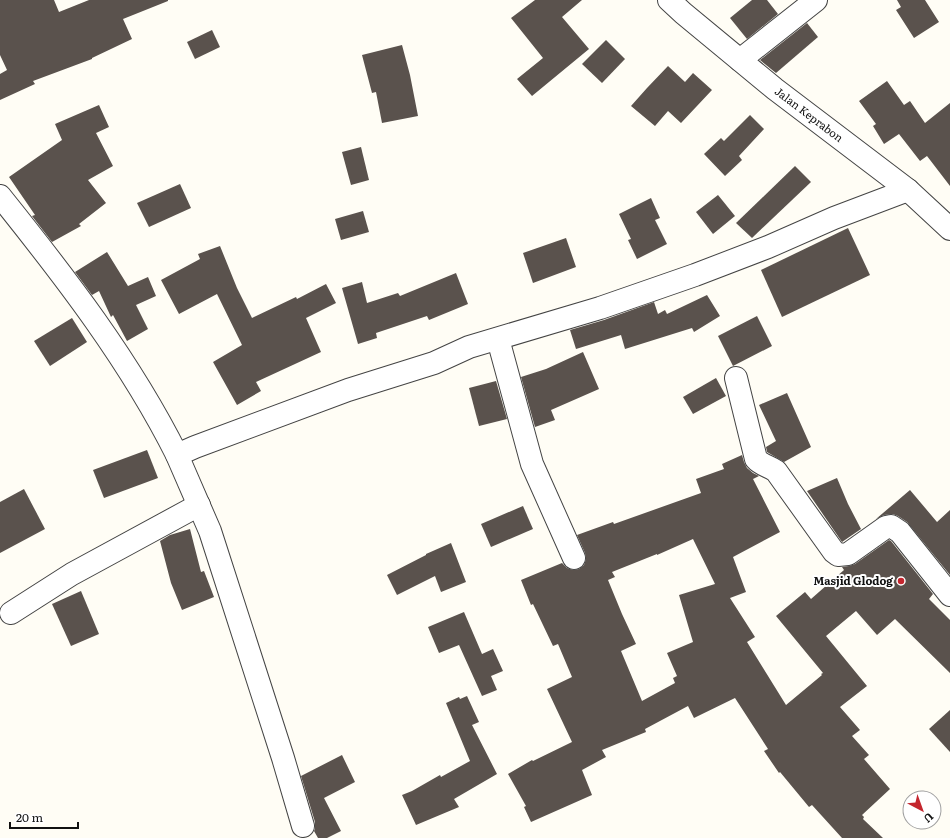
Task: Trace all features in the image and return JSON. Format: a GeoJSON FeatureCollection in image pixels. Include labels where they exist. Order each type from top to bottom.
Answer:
{"type":"FeatureCollection","features":[{"type":"Feature","properties":{"kind":"street","name":"Jalan Keprabon"},"geometry":{"type":"LineString","coordinates":[[669,0],[781,94],[908,190],[950,229]]}},
{"type":"Feature","properties":{"kind":"street"},"geometry":{"type":"LineString","coordinates":[[740,60],[816,0]]}},
{"type":"Feature","properties":{"kind":"street"},"geometry":{"type":"LineString","coordinates":[[177,455],[194,447],[348,390],[434,363],[469,347],[600,308],[695,275],[768,247],[834,218],[908,190]]}},
{"type":"Feature","properties":{"kind":"street"},"geometry":{"type":"LineString","coordinates":[[0,196],[66,279],[106,336],[143,395],[177,455],[210,531],[283,758],[303,826]]}},
{"type":"Feature","properties":{"kind":"street"},"geometry":{"type":"LineString","coordinates":[[498,339],[532,464],[574,558]]}},
{"type":"Feature","properties":{"kind":"street"},"geometry":{"type":"LineString","coordinates":[[736,378],[758,462],[771,467],[776,471],[834,552],[838,555],[848,554],[886,527],[891,526],[900,532],[950,595]]}},
{"type":"Feature","properties":{"kind":"street"},"geometry":{"type":"LineString","coordinates":[[11,613],[72,574],[198,505]]}},
{"type":"Feature","properties":{"kind":"building"},"geometry":{"type":"Polygon","coordinates":[[[0,0],[54,0],[59,12],[89,0],[168,1],[123,19],[132,39],[92,59],[33,81],[35,84],[0,100],[0,74],[7,70],[0,55],[0,0]]]}},
{"type":"Feature","properties":{"kind":"building"},"geometry":{"type":"Polygon","coordinates":[[[535,0],[582,0],[562,17],[589,49],[532,96],[517,79],[543,58],[511,18],[535,0]]]}},
{"type":"Feature","properties":{"kind":"building"},"geometry":{"type":"Polygon","coordinates":[[[752,0],[767,0],[778,14],[747,39],[730,18],[752,0]]]}},
{"type":"Feature","properties":{"kind":"building"},"geometry":{"type":"Polygon","coordinates":[[[897,0],[925,0],[939,22],[914,38],[896,10],[901,7],[897,0]]]}},
{"type":"Feature","properties":{"kind":"building"},"geometry":{"type":"Polygon","coordinates":[[[807,23],[818,37],[776,73],[760,60],[807,23]]]}},
{"type":"Feature","properties":{"kind":"building"},"geometry":{"type":"Polygon","coordinates":[[[212,30],[220,47],[195,59],[187,42],[212,30]]]}},
{"type":"Feature","properties":{"kind":"building"},"geometry":{"type":"Polygon","coordinates":[[[606,40],[625,59],[602,83],[582,64],[606,40]]]}},
{"type":"Feature","properties":{"kind":"building"},"geometry":{"type":"Polygon","coordinates":[[[402,45],[410,75],[418,116],[382,123],[376,92],[372,93],[362,55],[402,45]]]}},
{"type":"Feature","properties":{"kind":"building"},"geometry":{"type":"Polygon","coordinates":[[[668,66],[685,82],[693,73],[712,90],[681,123],[668,111],[655,126],[631,106],[668,66]]]}},
{"type":"Feature","properties":{"kind":"building"},"geometry":{"type":"Polygon","coordinates":[[[887,81],[904,105],[910,101],[925,123],[950,103],[950,186],[927,156],[920,161],[899,134],[884,144],[873,126],[876,124],[859,101],[887,81]]]}},
{"type":"Feature","properties":{"kind":"building"},"geometry":{"type":"Polygon","coordinates":[[[99,105],[109,127],[96,133],[113,166],[88,180],[106,203],[79,224],[81,226],[52,242],[32,216],[35,215],[9,177],[62,140],[55,124],[99,105]]]}},
{"type":"Feature","properties":{"kind":"building"},"geometry":{"type":"Polygon","coordinates":[[[750,115],[764,129],[739,156],[742,160],[725,176],[704,154],[721,138],[724,141],[750,115]]]}},
{"type":"Feature","properties":{"kind":"building"},"geometry":{"type":"Polygon","coordinates":[[[361,147],[369,180],[351,185],[342,152],[361,147]]]}},
{"type":"Feature","properties":{"kind":"building"},"geometry":{"type":"Polygon","coordinates":[[[795,166],[811,182],[752,238],[736,223],[795,166]]]}},
{"type":"Feature","properties":{"kind":"building"},"geometry":{"type":"Polygon","coordinates":[[[180,184],[191,208],[149,227],[137,203],[180,184]]]}},
{"type":"Feature","properties":{"kind":"building"},"geometry":{"type":"Polygon","coordinates":[[[718,195],[735,216],[713,234],[696,212],[718,195]]]}},
{"type":"Feature","properties":{"kind":"building"},"geometry":{"type":"Polygon","coordinates":[[[651,198],[660,218],[655,220],[667,244],[637,259],[628,240],[631,239],[619,214],[651,198]]]}},
{"type":"Feature","properties":{"kind":"building"},"geometry":{"type":"Polygon","coordinates":[[[363,211],[369,232],[341,240],[335,219],[363,211]]]}},
{"type":"Feature","properties":{"kind":"building"},"geometry":{"type":"Polygon","coordinates":[[[848,228],[870,275],[782,317],[761,270],[848,228]]]}},
{"type":"Feature","properties":{"kind":"building"},"geometry":{"type":"Polygon","coordinates":[[[566,238],[576,267],[533,283],[523,253],[566,238]]]}},
{"type":"Feature","properties":{"kind":"building"},"geometry":{"type":"Polygon","coordinates":[[[220,246],[237,288],[252,318],[296,297],[297,299],[326,284],[336,303],[306,318],[321,352],[256,382],[261,391],[237,405],[213,362],[242,345],[217,294],[179,314],[161,280],[200,259],[198,254],[220,246]]]}},
{"type":"Feature","properties":{"kind":"building"},"geometry":{"type":"Polygon","coordinates":[[[107,252],[128,286],[148,277],[156,296],[136,305],[148,329],[127,341],[113,315],[111,317],[99,291],[92,295],[75,272],[107,252]]]}},
{"type":"Feature","properties":{"kind":"building"},"geometry":{"type":"Polygon","coordinates":[[[456,273],[468,304],[429,320],[427,316],[376,333],[377,338],[358,344],[342,288],[362,282],[367,303],[398,293],[400,296],[456,273]]]}},
{"type":"Feature","properties":{"kind":"building"},"geometry":{"type":"Polygon","coordinates":[[[707,295],[720,316],[694,332],[692,328],[625,349],[621,335],[576,349],[570,330],[604,320],[654,302],[658,314],[665,310],[667,314],[707,295]]]}},
{"type":"Feature","properties":{"kind":"building"},"geometry":{"type":"Polygon","coordinates":[[[757,316],[772,346],[733,366],[718,336],[757,316]]]}},
{"type":"Feature","properties":{"kind":"building"},"geometry":{"type":"Polygon","coordinates":[[[72,318],[87,342],[50,366],[34,341],[72,318]]]}},
{"type":"Feature","properties":{"kind":"building"},"geometry":{"type":"Polygon","coordinates":[[[583,352],[599,389],[551,410],[555,420],[535,427],[521,377],[546,369],[583,352]]]}},
{"type":"Feature","properties":{"kind":"building"},"geometry":{"type":"Polygon","coordinates":[[[716,378],[726,396],[693,414],[683,397],[716,378]]]}},
{"type":"Feature","properties":{"kind":"building"},"geometry":{"type":"Polygon","coordinates":[[[496,381],[507,419],[479,426],[469,388],[496,381]]]}},
{"type":"Feature","properties":{"kind":"building"},"geometry":{"type":"Polygon","coordinates":[[[787,393],[811,447],[784,462],[767,452],[766,447],[776,441],[759,405],[787,393]]]}},
{"type":"Feature","properties":{"kind":"building"},"geometry":{"type":"Polygon","coordinates":[[[147,450],[158,478],[104,498],[93,470],[147,450]]]}},
{"type":"Feature","properties":{"kind":"building"},"geometry":{"type":"Polygon","coordinates":[[[742,455],[747,468],[759,476],[753,479],[780,532],[733,557],[746,592],[730,598],[755,637],[747,642],[786,705],[823,673],[776,616],[805,592],[811,599],[844,570],[842,567],[855,564],[889,540],[933,594],[929,599],[950,620],[950,673],[895,619],[877,635],[856,611],[826,636],[867,686],[840,707],[860,730],[852,736],[869,755],[864,759],[890,789],[862,815],[864,817],[863,819],[883,838],[842,838],[812,805],[809,807],[780,772],[779,773],[764,751],[768,749],[735,698],[694,718],[688,706],[645,729],[646,732],[602,750],[606,757],[582,770],[592,795],[531,822],[524,807],[526,806],[508,774],[532,760],[533,761],[572,742],[547,689],[572,677],[558,644],[553,646],[533,604],[531,605],[521,580],[562,563],[567,568],[573,570],[579,569],[584,565],[586,559],[577,535],[613,522],[614,524],[701,493],[696,479],[724,469],[722,464],[742,455]],[[693,539],[657,555],[612,572],[615,577],[608,580],[636,644],[621,651],[642,701],[675,683],[673,678],[677,676],[667,653],[693,642],[679,595],[715,584],[693,539]]]}},
{"type":"Feature","properties":{"kind":"building"},"geometry":{"type":"Polygon","coordinates":[[[837,478],[861,529],[842,542],[807,491],[837,478]]]}},
{"type":"Feature","properties":{"kind":"building"},"geometry":{"type":"Polygon","coordinates":[[[24,489],[45,529],[0,553],[0,502],[24,489]]]}},
{"type":"Feature","properties":{"kind":"building"},"geometry":{"type":"Polygon","coordinates":[[[910,490],[937,522],[950,510],[950,575],[907,522],[893,514],[884,515],[876,519],[910,490]]]}},
{"type":"Feature","properties":{"kind":"building"},"geometry":{"type":"Polygon","coordinates":[[[523,506],[533,529],[491,547],[481,524],[523,506]]]}},
{"type":"Feature","properties":{"kind":"building"},"geometry":{"type":"Polygon","coordinates":[[[190,529],[201,572],[204,571],[214,597],[182,610],[171,583],[160,541],[170,535],[190,529]]]}},
{"type":"Feature","properties":{"kind":"building"},"geometry":{"type":"Polygon","coordinates":[[[451,543],[466,582],[441,592],[435,576],[397,595],[387,575],[426,554],[451,543]]]}},
{"type":"Feature","properties":{"kind":"building"},"geometry":{"type":"Polygon","coordinates":[[[81,591],[99,634],[71,646],[52,604],[81,591]]]}},
{"type":"Feature","properties":{"kind":"building"},"geometry":{"type":"Polygon","coordinates":[[[464,612],[482,654],[493,649],[503,671],[491,676],[497,690],[482,696],[459,645],[439,653],[428,627],[464,612]]]}},
{"type":"Feature","properties":{"kind":"building"},"geometry":{"type":"Polygon","coordinates":[[[467,696],[479,722],[472,725],[497,774],[454,799],[459,807],[416,825],[402,795],[440,775],[441,777],[470,761],[446,703],[459,697],[460,699],[467,696]]]}},
{"type":"Feature","properties":{"kind":"building"},"geometry":{"type":"Polygon","coordinates":[[[950,710],[950,752],[929,729],[950,710]]]}},
{"type":"Feature","properties":{"kind":"building"},"geometry":{"type":"Polygon","coordinates":[[[342,755],[355,782],[324,798],[341,831],[327,838],[318,838],[314,831],[315,822],[301,776],[342,755]]]}},
{"type":"Feature","properties":{"kind":"place","name":"Masjid Glodog"},"geometry":{"type":"Point","coordinates":[901,581]}}]}
